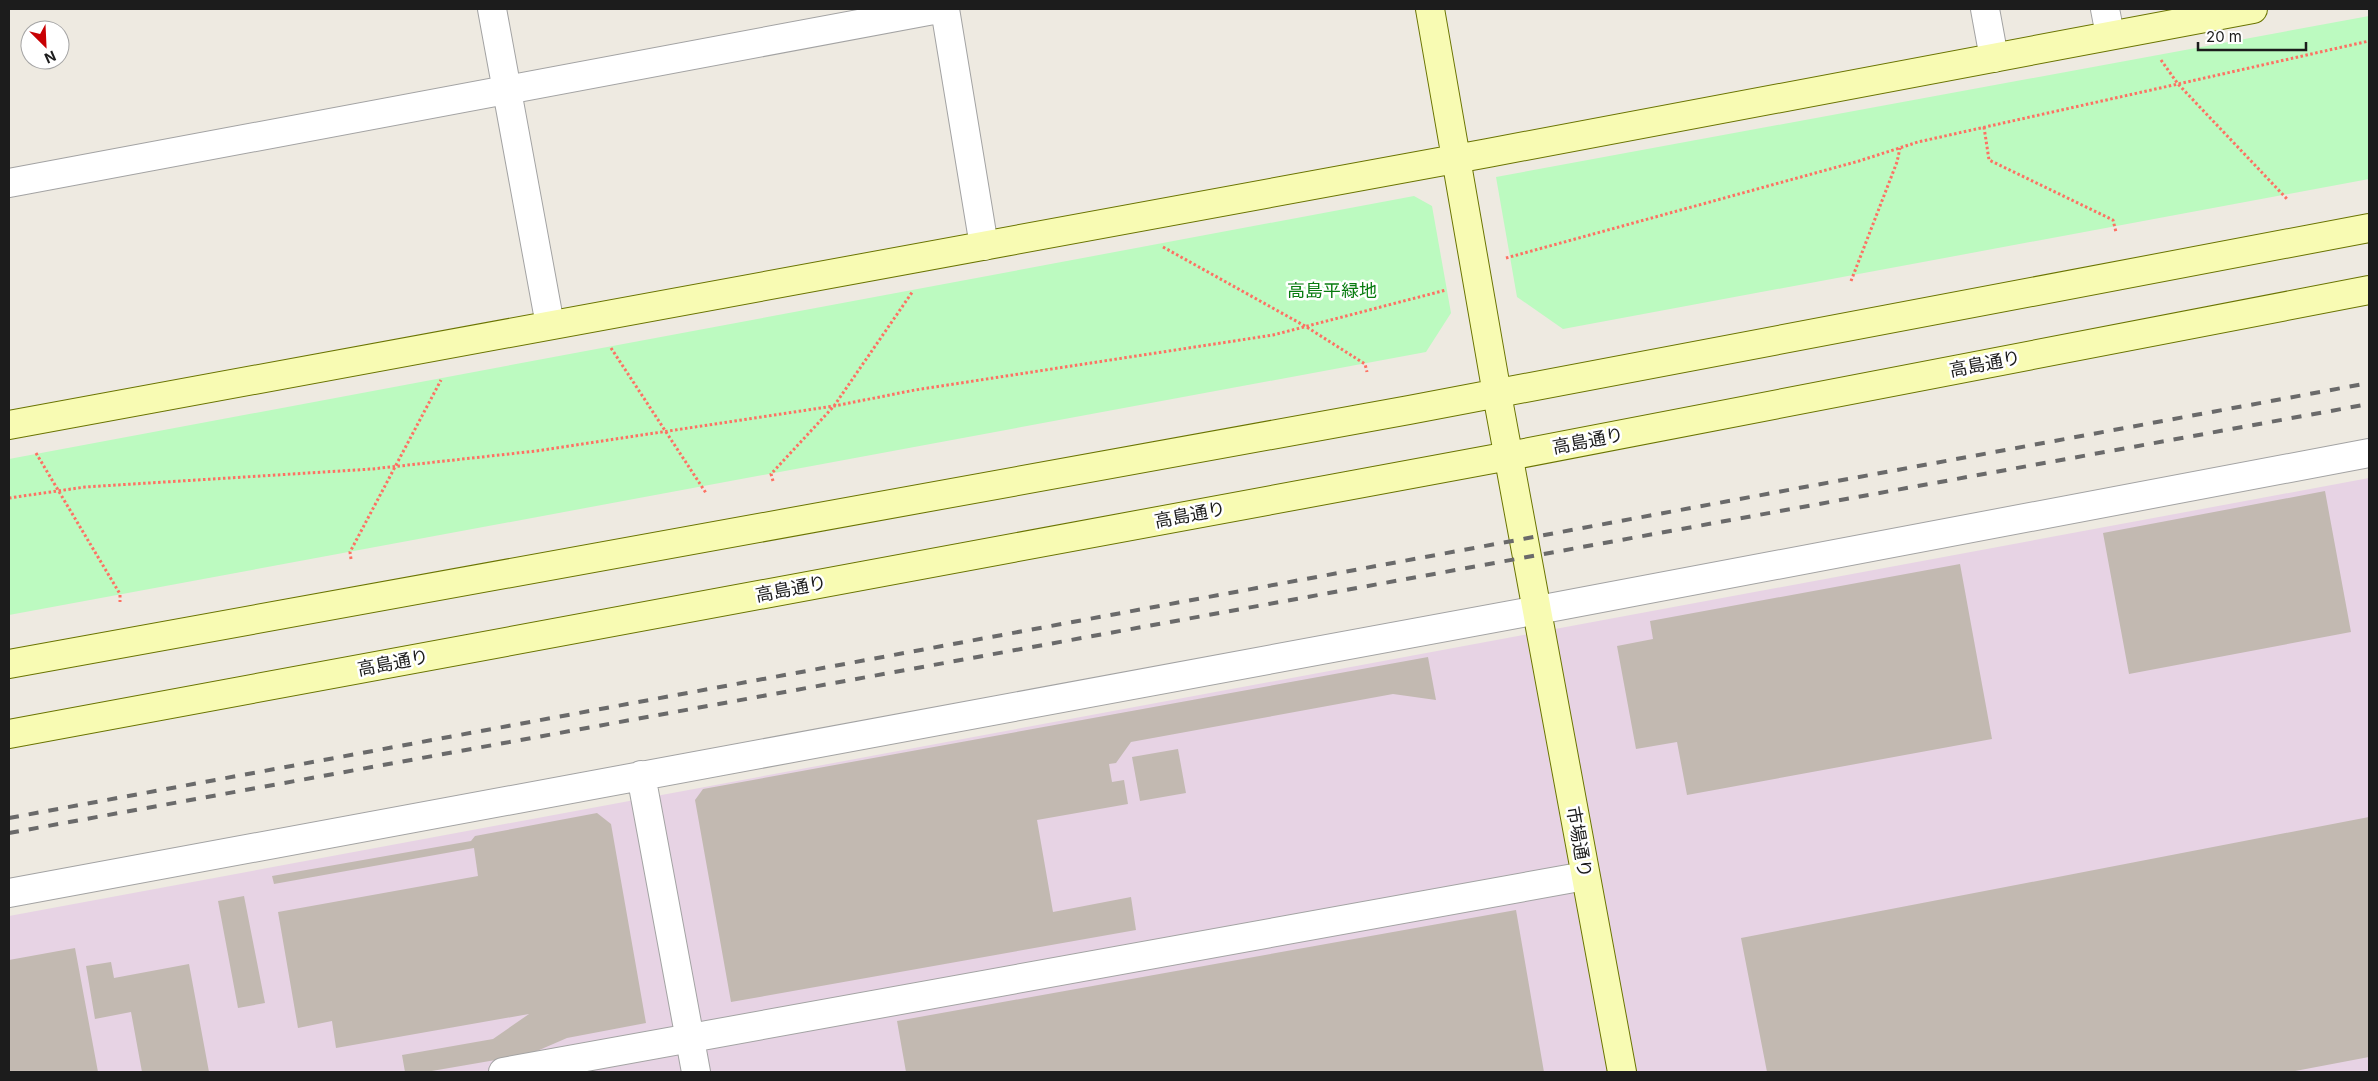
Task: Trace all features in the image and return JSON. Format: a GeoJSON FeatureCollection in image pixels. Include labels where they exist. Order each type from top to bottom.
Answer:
{"type":"FeatureCollection","features":[{"type":"Feature","properties":{"kind":"main road","name":"市場通り"},"geometry":{"type":"LineString","coordinates":[[1430,9],[1497,394],[1622,1072]]}},
{"type":"Feature","properties":{"kind":"main road"},"geometry":{"type":"LineString","coordinates":[[9,425],[1457,159],[2253,9]]}},
{"type":"Feature","properties":{"kind":"main road"},"geometry":{"type":"LineString","coordinates":[[9,664],[1497,394],[2369,228]]}},
{"type":"Feature","properties":{"kind":"main road","name":"高島通り"},"geometry":{"type":"LineString","coordinates":[[9,734],[1509,456],[2369,290]]}},
{"type":"Feature","properties":{"kind":"street"},"geometry":{"type":"LineString","coordinates":[[492,9],[550,325]]}},
{"type":"Feature","properties":{"kind":"street"},"geometry":{"type":"LineString","coordinates":[[9,183],[939,9]]}},
{"type":"Feature","properties":{"kind":"street"},"geometry":{"type":"LineString","coordinates":[[945,9],[984,246]]}},
{"type":"Feature","properties":{"kind":"street"},"geometry":{"type":"LineString","coordinates":[[1985,9],[1994,58]]}},
{"type":"Feature","properties":{"kind":"street"},"geometry":{"type":"LineString","coordinates":[[2105,9],[2110,35]]}},
{"type":"Feature","properties":{"kind":"street"},"geometry":{"type":"LineString","coordinates":[[9,893],[1538,610],[2369,453]]}},
{"type":"Feature","properties":{"kind":"street"},"geometry":{"type":"LineString","coordinates":[[641,775],[696,1072]]}},
{"type":"Feature","properties":{"kind":"street"},"geometry":{"type":"LineString","coordinates":[[503,1072],[1585,876]]}},
{"type":"Feature","properties":{"kind":"path"},"geometry":{"type":"LineString","coordinates":[[1499,260],[1860,161],[1900,148],[2369,41]]}},
{"type":"Feature","properties":{"kind":"path"},"geometry":{"type":"LineString","coordinates":[[2161,59],[2178,84],[2288,200]]}},
{"type":"Feature","properties":{"kind":"path"},"geometry":{"type":"LineString","coordinates":[[1984,128],[1989,160],[2113,220],[2116,232]]}},
{"type":"Feature","properties":{"kind":"path"},"geometry":{"type":"LineString","coordinates":[[1851,281],[1897,162],[1900,148]]}},
{"type":"Feature","properties":{"kind":"path"},"geometry":{"type":"LineString","coordinates":[[1126,220],[1158,244],[1305,326],[1365,364],[1367,372]]}},
{"type":"Feature","properties":{"kind":"path"},"geometry":{"type":"LineString","coordinates":[[9,498],[58,491],[395,466],[536,451],[665,430],[834,406],[915,390],[1273,334],[1451,290]]}},
{"type":"Feature","properties":{"kind":"path"},"geometry":{"type":"LineString","coordinates":[[773,481],[770,474],[834,406],[913,291]]}},
{"type":"Feature","properties":{"kind":"path"},"geometry":{"type":"LineString","coordinates":[[607,342],[706,494]]}},
{"type":"Feature","properties":{"kind":"path"},"geometry":{"type":"LineString","coordinates":[[351,559],[350,552],[444,374]]}},
{"type":"Feature","properties":{"kind":"path"},"geometry":{"type":"LineString","coordinates":[[36,448],[36,454],[120,594],[120,602]]}},
{"type":"Feature","properties":{"kind":"shaded area"},"geometry":{"type":"Polygon","coordinates":[[[2369,478],[2369,1072],[9,1072],[9,916],[2369,478]]]}},
{"type":"Feature","properties":{"kind":"green space"},"geometry":{"type":"Polygon","coordinates":[[[2369,16],[2369,179],[1563,329],[1517,297],[1496,177],[2369,16]]]}},
{"type":"Feature","properties":{"kind":"green space","name":"高島平緑地"},"geometry":{"type":"Polygon","coordinates":[[[1414,196],[1432,206],[1451,313],[1426,352],[9,615],[9,459],[1414,196]]]}},
{"type":"Feature","properties":{"kind":"building"},"geometry":{"type":"Polygon","coordinates":[[[2325,491],[2351,632],[2129,674],[2103,533],[2325,491]]]}},
{"type":"Feature","properties":{"kind":"building"},"geometry":{"type":"Polygon","coordinates":[[[1960,564],[1992,739],[1687,795],[1677,742],[1636,749],[1617,646],[1653,639],[1650,621],[1960,564]]]}},
{"type":"Feature","properties":{"kind":"building"},"geometry":{"type":"Polygon","coordinates":[[[1428,657],[1436,700],[1393,694],[1131,742],[1116,763],[1109,764],[1112,782],[1124,780],[1128,804],[1037,820],[1053,912],[1131,897],[1136,930],[731,1002],[695,800],[703,789],[1428,657]]]}},
{"type":"Feature","properties":{"kind":"building"},"geometry":{"type":"Polygon","coordinates":[[[1178,749],[1186,793],[1140,801],[1132,757],[1178,749]]]}},
{"type":"Feature","properties":{"kind":"building"},"geometry":{"type":"Polygon","coordinates":[[[597,813],[611,824],[646,1023],[567,1038],[530,1054],[426,1072],[405,1072],[402,1055],[493,1039],[529,1014],[336,1048],[332,1021],[298,1028],[278,912],[478,876],[474,848],[274,884],[272,876],[471,841],[475,836],[597,813]]]}},
{"type":"Feature","properties":{"kind":"building"},"geometry":{"type":"Polygon","coordinates":[[[2369,817],[2369,1057],[2290,1072],[1767,1072],[1741,938],[2369,817]]]}},
{"type":"Feature","properties":{"kind":"building"},"geometry":{"type":"Polygon","coordinates":[[[244,896],[265,1003],[238,1008],[218,901],[244,896]]]}},
{"type":"Feature","properties":{"kind":"building"},"geometry":{"type":"Polygon","coordinates":[[[1516,910],[1544,1072],[906,1072],[897,1021],[1516,910]]]}},
{"type":"Feature","properties":{"kind":"building"},"geometry":{"type":"Polygon","coordinates":[[[75,948],[98,1072],[9,1072],[9,960],[75,948]]]}},
{"type":"Feature","properties":{"kind":"building"},"geometry":{"type":"Polygon","coordinates":[[[111,962],[114,978],[189,964],[209,1072],[142,1072],[131,1012],[95,1019],[86,966],[111,962]]]}},
{"type":"Feature","properties":{"kind":"railway"},"geometry":{"type":"LineString","coordinates":[[9,818],[2369,383]]}},
{"type":"Feature","properties":{"kind":"railway"},"geometry":{"type":"LineString","coordinates":[[9,833],[2369,404]]}}]}
